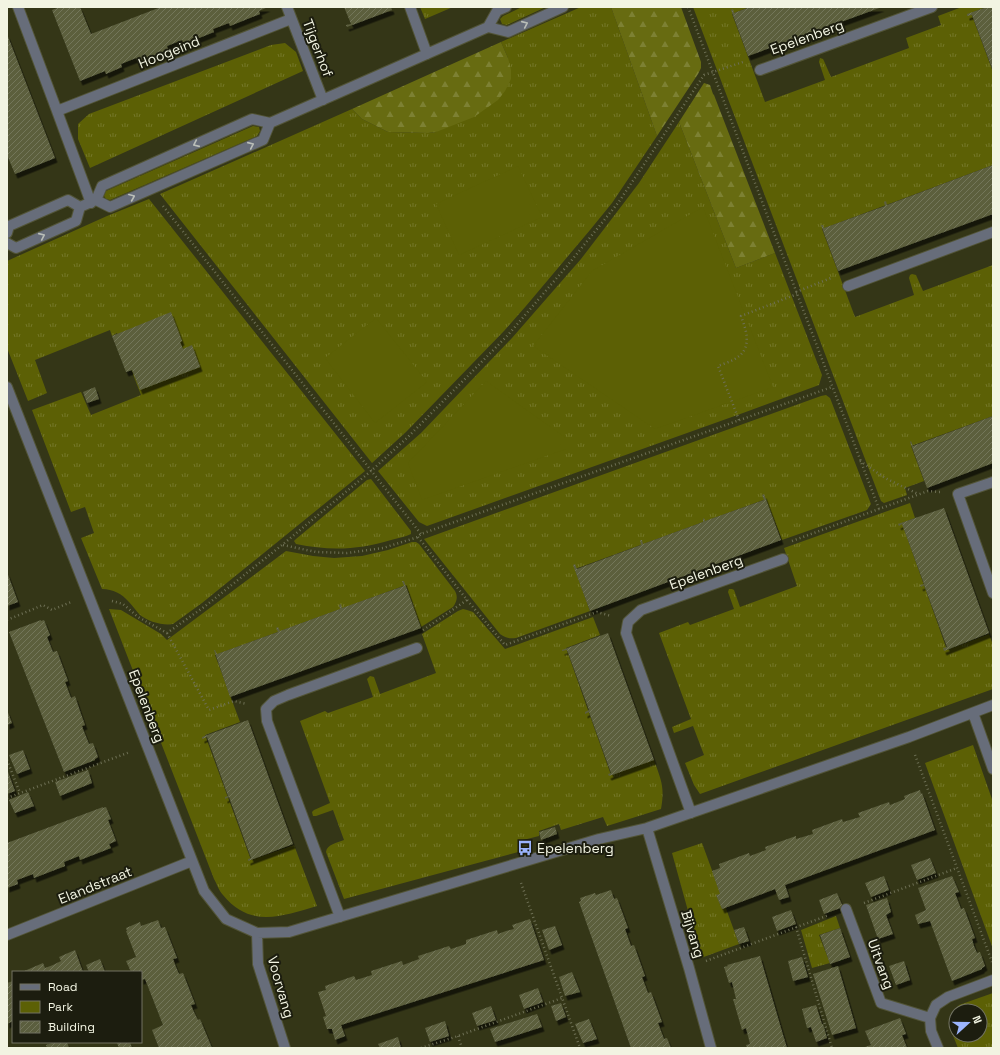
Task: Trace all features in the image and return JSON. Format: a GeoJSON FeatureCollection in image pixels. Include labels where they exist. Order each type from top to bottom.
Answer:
{"type":"FeatureCollection","features":[{"type":"Feature","properties":{"kind":"street"},"geometry":{"type":"LineString","coordinates":[[18,7],[93,202]]}},
{"type":"Feature","properties":{"kind":"street","name":"Tijgerhof"},"geometry":{"type":"LineString","coordinates":[[286,7],[323,100]]}},
{"type":"Feature","properties":{"kind":"street"},"geometry":{"type":"LineString","coordinates":[[410,7],[427,54]]}},
{"type":"Feature","properties":{"kind":"street"},"geometry":{"type":"LineString","coordinates":[[80,207],[93,202],[110,207],[263,140],[270,124],[488,27],[497,11],[506,7]]}},
{"type":"Feature","properties":{"kind":"street"},"geometry":{"type":"LineString","coordinates":[[488,27],[508,32],[563,7]]}},
{"type":"Feature","properties":{"kind":"street","name":"Epelenberg"},"geometry":{"type":"LineString","coordinates":[[760,70],[932,7]]}},
{"type":"Feature","properties":{"kind":"street","name":"Hoogeind"},"geometry":{"type":"LineString","coordinates":[[57,111],[291,18]]}},
{"type":"Feature","properties":{"kind":"street"},"geometry":{"type":"LineString","coordinates":[[93,202],[102,186],[252,118],[270,124]]}},
{"type":"Feature","properties":{"kind":"street"},"geometry":{"type":"LineString","coordinates":[[7,233],[10,226],[68,200],[80,207]]}},
{"type":"Feature","properties":{"kind":"street"},"geometry":{"type":"LineString","coordinates":[[7,243],[16,248],[76,221],[80,207]]}},
{"type":"Feature","properties":{"kind":"street"},"geometry":{"type":"LineString","coordinates":[[848,286],[993,232]]}},
{"type":"Feature","properties":{"kind":"street","name":"Epelenberg"},"geometry":{"type":"LineString","coordinates":[[7,387],[204,891],[226,919],[257,933],[289,932],[599,839],[647,828],[908,737],[993,705]]}},
{"type":"Feature","properties":{"kind":"street"},"geometry":{"type":"LineString","coordinates":[[993,482],[958,494],[993,593]]}},
{"type":"Feature","properties":{"kind":"street","name":"Epelenberg"},"geometry":{"type":"LineString","coordinates":[[628,622],[641,610],[784,559]]}},
{"type":"Feature","properties":{"kind":"street"},"geometry":{"type":"LineString","coordinates":[[628,622],[626,633],[690,813]]}},
{"type":"Feature","properties":{"kind":"street"},"geometry":{"type":"LineString","coordinates":[[340,917],[267,721],[266,708],[274,701],[288,695],[417,648]]}},
{"type":"Feature","properties":{"kind":"street"},"geometry":{"type":"LineString","coordinates":[[973,713],[993,769]]}},
{"type":"Feature","properties":{"kind":"street","name":"Bijvang"},"geometry":{"type":"LineString","coordinates":[[647,828],[689,968],[711,1048]]}},
{"type":"Feature","properties":{"kind":"street","name":"Elandstraat"},"geometry":{"type":"LineString","coordinates":[[7,935],[192,861]]}},
{"type":"Feature","properties":{"kind":"street","name":"Uitvang"},"geometry":{"type":"LineString","coordinates":[[846,909],[881,1003],[930,1018]]}},
{"type":"Feature","properties":{"kind":"street","name":"Voorvang"},"geometry":{"type":"LineString","coordinates":[[257,933],[258,964],[285,1048]]}},
{"type":"Feature","properties":{"kind":"street"},"geometry":{"type":"LineString","coordinates":[[938,1048],[931,1031],[930,1018],[936,1005],[948,997],[993,980]]}},
{"type":"Feature","properties":{"kind":"path"},"geometry":{"type":"LineString","coordinates":[[688,7],[879,509]]}},
{"type":"Feature","properties":{"kind":"path"},"geometry":{"type":"LineString","coordinates":[[167,633],[204,607],[282,545],[371,470],[408,437],[508,335],[618,203],[704,76],[751,59],[760,70]]}},
{"type":"Feature","properties":{"kind":"path"},"geometry":{"type":"LineString","coordinates":[[150,190],[421,534]]}},
{"type":"Feature","properties":{"kind":"path"},"geometry":{"type":"LineString","coordinates":[[739,420],[718,366],[733,360],[745,349],[747,338],[741,316],[841,275],[848,286]]}},
{"type":"Feature","properties":{"kind":"path"},"geometry":{"type":"LineString","coordinates":[[282,545],[316,552],[347,553],[383,548],[418,537],[421,534],[832,387]]}},
{"type":"Feature","properties":{"kind":"path"},"geometry":{"type":"LineString","coordinates":[[860,461],[885,478],[919,495]]}},
{"type":"Feature","properties":{"kind":"path"},"geometry":{"type":"LineString","coordinates":[[784,559],[782,545],[928,491],[958,494]]}},
{"type":"Feature","properties":{"kind":"path"},"geometry":{"type":"LineString","coordinates":[[418,537],[467,600],[505,645],[597,612],[628,622]]}},
{"type":"Feature","properties":{"kind":"path"},"geometry":{"type":"LineString","coordinates":[[7,620],[43,605],[52,610],[89,595],[123,604],[138,617],[167,633],[209,710],[234,701],[266,708]]}},
{"type":"Feature","properties":{"kind":"path"},"geometry":{"type":"LineString","coordinates":[[417,648],[420,632],[467,600]]}},
{"type":"Feature","properties":{"kind":"path"},"geometry":{"type":"LineString","coordinates":[[908,737],[993,964]]}},
{"type":"Feature","properties":{"kind":"path"},"geometry":{"type":"LineString","coordinates":[[7,798],[147,745]]}},
{"type":"Feature","properties":{"kind":"path"},"geometry":{"type":"LineString","coordinates":[[7,760],[20,793]]}},
{"type":"Feature","properties":{"kind":"path"},"geometry":{"type":"LineString","coordinates":[[514,865],[580,1048]]}},
{"type":"Feature","properties":{"kind":"path"},"geometry":{"type":"LineString","coordinates":[[689,968],[957,868]]}},
{"type":"Feature","properties":{"kind":"path"},"geometry":{"type":"LineString","coordinates":[[796,927],[832,1048]]}},
{"type":"Feature","properties":{"kind":"path"},"geometry":{"type":"LineString","coordinates":[[421,1048],[562,998]]}},
{"type":"Feature","properties":{"kind":"path"},"geometry":{"type":"LineString","coordinates":[[458,1036],[462,1048]]}},
{"type":"Feature","properties":{"kind":"green space"},"geometry":{"type":"Polygon","coordinates":[[[420,7],[453,7],[425,19],[420,7]]]}},
{"type":"Feature","properties":{"kind":"green space"},"geometry":{"type":"Polygon","coordinates":[[[522,7],[546,7],[507,25],[502,24],[500,19],[503,16],[522,7]]]}},
{"type":"Feature","properties":{"kind":"green space"},"geometry":{"type":"Polygon","coordinates":[[[581,7],[611,7],[657,136],[612,203],[526,306],[504,331],[406,432],[372,463],[160,194],[352,109],[362,119],[388,132],[436,132],[508,58],[501,42],[581,7]]]}},
{"type":"Feature","properties":{"kind":"green space"},"geometry":{"type":"Polygon","coordinates":[[[611,7],[681,7],[701,62],[701,68],[698,74],[657,136],[611,7]]]}},
{"type":"Feature","properties":{"kind":"green space"},"geometry":{"type":"Polygon","coordinates":[[[693,7],[749,7],[732,14],[765,102],[825,80],[819,62],[820,58],[823,59],[831,77],[909,48],[906,38],[941,25],[938,16],[962,7],[986,7],[971,13],[993,72],[993,165],[822,229],[855,317],[914,295],[909,278],[912,274],[916,275],[923,291],[993,265],[993,416],[911,446],[924,481],[905,488],[907,495],[884,503],[881,501],[693,7]]]}},
{"type":"Feature","properties":{"kind":"green space"},"geometry":{"type":"Polygon","coordinates":[[[501,42],[508,58],[511,70],[511,79],[505,91],[498,100],[474,117],[436,132],[388,132],[362,119],[352,109],[501,42]]]}},
{"type":"Feature","properties":{"kind":"green space"},"geometry":{"type":"Polygon","coordinates":[[[285,43],[296,52],[303,71],[90,168],[78,139],[78,124],[89,114],[271,45],[285,43]]]}},
{"type":"Feature","properties":{"kind":"green space"},"geometry":{"type":"Polygon","coordinates":[[[704,83],[710,85],[775,253],[736,268],[679,122],[704,83]]]}},
{"type":"Feature","properties":{"kind":"green space"},"geometry":{"type":"Polygon","coordinates":[[[679,122],[736,268],[775,253],[822,375],[819,385],[427,526],[419,522],[378,471],[421,433],[512,338],[581,259],[639,183],[679,122]]]}},
{"type":"Feature","properties":{"kind":"green space"},"geometry":{"type":"Polygon","coordinates":[[[253,126],[259,127],[260,131],[257,136],[110,200],[106,199],[104,196],[106,191],[253,126]]]}},
{"type":"Feature","properties":{"kind":"green space"},"geometry":{"type":"Polygon","coordinates":[[[518,166],[542,217],[459,255],[436,204],[518,166]]]}},
{"type":"Feature","properties":{"kind":"green space"},"geometry":{"type":"Polygon","coordinates":[[[149,199],[365,471],[202,603],[173,624],[160,624],[147,619],[140,615],[120,594],[114,591],[102,589],[81,538],[94,533],[85,507],[71,512],[32,410],[81,392],[91,415],[141,395],[117,333],[112,336],[110,330],[35,360],[47,393],[28,401],[7,348],[7,261],[107,216],[149,199]]]}},
{"type":"Feature","properties":{"kind":"green space"},"geometry":{"type":"Polygon","coordinates":[[[703,207],[773,387],[655,429],[533,346],[592,271],[703,207]]]}},
{"type":"Feature","properties":{"kind":"green space"},"geometry":{"type":"Polygon","coordinates":[[[376,318],[427,382],[375,423],[325,358],[376,318]]]}},
{"type":"Feature","properties":{"kind":"green space"},"geometry":{"type":"Polygon","coordinates":[[[486,381],[566,438],[566,449],[422,500],[408,463],[486,381]]]}},
{"type":"Feature","properties":{"kind":"green space"},"geometry":{"type":"Polygon","coordinates":[[[826,395],[830,398],[871,504],[867,510],[782,540],[766,499],[575,569],[590,611],[516,638],[508,638],[500,634],[424,539],[821,396],[826,395]]]}},
{"type":"Feature","properties":{"kind":"green space"},"geometry":{"type":"Polygon","coordinates":[[[371,479],[411,531],[411,534],[404,537],[355,548],[321,548],[296,544],[294,541],[296,539],[367,480],[371,479]]]}},
{"type":"Feature","properties":{"kind":"green space"},"geometry":{"type":"Polygon","coordinates":[[[910,503],[915,518],[902,523],[947,650],[989,634],[993,645],[993,689],[700,794],[694,785],[685,763],[704,755],[693,726],[674,733],[672,727],[691,719],[659,633],[688,622],[690,625],[734,609],[728,592],[729,589],[734,590],[740,607],[797,586],[784,548],[910,503]]]}},
{"type":"Feature","properties":{"kind":"green space"},"geometry":{"type":"Polygon","coordinates":[[[412,542],[419,544],[457,595],[453,607],[421,627],[406,585],[215,655],[240,722],[205,735],[251,860],[294,845],[317,906],[279,916],[267,917],[256,916],[245,912],[234,906],[223,895],[214,879],[109,609],[121,610],[161,634],[167,640],[286,551],[334,558],[362,556],[388,550],[412,542]]]}},
{"type":"Feature","properties":{"kind":"green space"},"geometry":{"type":"Polygon","coordinates":[[[463,609],[473,612],[505,649],[593,617],[600,635],[566,648],[611,775],[654,760],[662,784],[663,795],[661,809],[607,826],[603,817],[561,830],[559,824],[539,831],[539,836],[519,841],[522,851],[344,899],[326,852],[330,845],[344,840],[333,810],[313,816],[312,812],[314,810],[330,803],[300,721],[325,711],[328,713],[373,697],[367,679],[370,676],[374,677],[380,694],[436,673],[422,634],[463,609]]]}},
{"type":"Feature","properties":{"kind":"green space"},"geometry":{"type":"Polygon","coordinates":[[[973,745],[993,802],[993,949],[925,763],[973,745]]]}},
{"type":"Feature","properties":{"kind":"green space"},"geometry":{"type":"Polygon","coordinates":[[[702,843],[739,944],[701,958],[672,853],[702,843]]]}},
{"type":"Feature","properties":{"kind":"green space"},"geometry":{"type":"Polygon","coordinates":[[[836,916],[840,928],[819,935],[830,963],[812,968],[801,930],[836,916]]]}},
{"type":"Feature","properties":{"kind":"green space"},"geometry":{"type":"Polygon","coordinates":[[[993,993],[993,1048],[958,1048],[956,1043],[988,1043],[988,1003],[965,1003],[993,993]]]}},
{"type":"Feature","properties":{"kind":"building"},"geometry":{"type":"Polygon","coordinates":[[[60,7],[80,7],[91,34],[161,7],[268,7],[259,11],[260,14],[230,26],[229,23],[213,29],[214,32],[184,44],[182,40],[167,46],[168,50],[138,62],[136,58],[121,64],[122,67],[106,74],[105,71],[80,81],[52,10],[60,7]]]}},
{"type":"Feature","properties":{"kind":"building"},"geometry":{"type":"Polygon","coordinates":[[[344,7],[391,7],[392,10],[347,27],[346,25],[351,24],[344,7]]]}},
{"type":"Feature","properties":{"kind":"building"},"geometry":{"type":"Polygon","coordinates":[[[750,7],[882,7],[748,56],[731,10],[733,9],[734,13],[750,7]]]}},
{"type":"Feature","properties":{"kind":"building"},"geometry":{"type":"Polygon","coordinates":[[[987,7],[993,7],[993,71],[972,15],[967,16],[967,14],[987,7]]]}},
{"type":"Feature","properties":{"kind":"building"},"geometry":{"type":"Polygon","coordinates":[[[7,34],[55,158],[15,174],[7,155],[7,34]]]}},
{"type":"Feature","properties":{"kind":"building"},"geometry":{"type":"Polygon","coordinates":[[[993,165],[993,214],[838,271],[821,225],[823,225],[824,228],[885,206],[884,202],[886,201],[887,205],[993,165]]]}},
{"type":"Feature","properties":{"kind":"building"},"geometry":{"type":"Polygon","coordinates":[[[171,312],[182,341],[180,342],[183,349],[192,345],[200,367],[140,390],[132,370],[126,372],[112,336],[171,312]]]}},
{"type":"Feature","properties":{"kind":"building"},"geometry":{"type":"Polygon","coordinates":[[[95,387],[99,399],[87,403],[83,392],[95,387]]]}},
{"type":"Feature","properties":{"kind":"building"},"geometry":{"type":"Polygon","coordinates":[[[993,416],[993,463],[927,488],[910,442],[911,441],[913,446],[993,416]]]}},
{"type":"Feature","properties":{"kind":"building"},"geometry":{"type":"Polygon","coordinates":[[[764,494],[781,540],[590,611],[573,565],[575,564],[577,569],[641,545],[640,540],[642,540],[643,544],[703,522],[704,518],[705,521],[764,500],[762,495],[764,494]]]}},
{"type":"Feature","properties":{"kind":"building"},"geometry":{"type":"Polygon","coordinates":[[[944,508],[989,633],[944,651],[943,648],[947,647],[924,585],[921,587],[920,585],[924,584],[902,524],[899,526],[898,524],[944,508]]]}},
{"type":"Feature","properties":{"kind":"building"},"geometry":{"type":"Polygon","coordinates":[[[7,572],[18,602],[7,606],[7,572]]]}},
{"type":"Feature","properties":{"kind":"building"},"geometry":{"type":"Polygon","coordinates":[[[402,581],[404,581],[421,628],[230,697],[214,650],[217,654],[278,632],[276,628],[278,627],[280,631],[340,609],[339,605],[341,604],[342,608],[404,586],[402,581]]]}},
{"type":"Feature","properties":{"kind":"building"},"geometry":{"type":"Polygon","coordinates":[[[44,620],[50,635],[47,637],[53,652],[57,651],[68,681],[65,682],[71,698],[75,696],[85,725],[82,726],[89,744],[93,743],[98,757],[95,760],[64,772],[9,632],[44,620]]]}},
{"type":"Feature","properties":{"kind":"building"},"geometry":{"type":"Polygon","coordinates":[[[608,633],[654,760],[609,776],[608,774],[611,773],[589,712],[585,714],[585,712],[589,710],[567,650],[562,651],[608,633]]]}},
{"type":"Feature","properties":{"kind":"building"},"geometry":{"type":"Polygon","coordinates":[[[7,710],[12,723],[7,725],[7,710]]]}},
{"type":"Feature","properties":{"kind":"building"},"geometry":{"type":"Polygon","coordinates":[[[248,720],[293,844],[248,861],[248,859],[251,858],[229,797],[225,799],[225,797],[228,796],[207,737],[202,739],[202,737],[248,720]]]}},
{"type":"Feature","properties":{"kind":"building"},"geometry":{"type":"Polygon","coordinates":[[[23,750],[30,769],[17,774],[9,755],[23,750]]]}},
{"type":"Feature","properties":{"kind":"building"},"geometry":{"type":"Polygon","coordinates":[[[7,769],[15,791],[7,794],[7,769]]]}},
{"type":"Feature","properties":{"kind":"building"},"geometry":{"type":"Polygon","coordinates":[[[88,770],[92,783],[60,796],[55,782],[88,770]]]}},
{"type":"Feature","properties":{"kind":"building"},"geometry":{"type":"Polygon","coordinates":[[[920,790],[935,830],[785,885],[789,897],[779,900],[775,889],[722,909],[716,895],[720,894],[712,871],[720,868],[719,864],[749,853],[750,856],[766,850],[765,847],[796,836],[796,839],[813,834],[812,830],[842,819],[843,822],[860,817],[858,813],[889,802],[890,805],[905,799],[904,796],[920,790]]]}},
{"type":"Feature","properties":{"kind":"building"},"geometry":{"type":"Polygon","coordinates":[[[28,792],[34,806],[15,813],[9,800],[28,792]]]}},
{"type":"Feature","properties":{"kind":"building"},"geometry":{"type":"Polygon","coordinates":[[[106,807],[111,819],[108,820],[116,841],[109,844],[111,848],[80,860],[79,856],[64,862],[65,866],[34,878],[33,874],[17,880],[18,884],[7,888],[7,843],[106,807]]]}},
{"type":"Feature","properties":{"kind":"building"},"geometry":{"type":"Polygon","coordinates":[[[555,827],[557,834],[541,840],[539,832],[555,827]]]}},
{"type":"Feature","properties":{"kind":"building"},"geometry":{"type":"Polygon","coordinates":[[[930,858],[936,873],[917,880],[911,865],[930,858]]]}},
{"type":"Feature","properties":{"kind":"building"},"geometry":{"type":"Polygon","coordinates":[[[884,876],[889,890],[871,897],[865,883],[884,876]]]}},
{"type":"Feature","properties":{"kind":"building"},"geometry":{"type":"Polygon","coordinates":[[[952,876],[959,892],[955,893],[961,909],[964,908],[975,938],[972,939],[974,946],[977,953],[980,952],[985,966],[982,969],[952,981],[930,921],[918,924],[915,915],[926,910],[918,888],[952,876]]]}},
{"type":"Feature","properties":{"kind":"building"},"geometry":{"type":"Polygon","coordinates":[[[611,890],[614,899],[617,898],[628,928],[625,929],[631,946],[634,945],[645,976],[642,977],[648,993],[651,992],[662,1022],[658,1023],[664,1039],[667,1038],[671,1048],[631,1048],[579,902],[581,901],[580,898],[611,890]]]}},
{"type":"Feature","properties":{"kind":"building"},"geometry":{"type":"Polygon","coordinates":[[[837,893],[843,907],[824,914],[819,900],[837,893]]]}},
{"type":"Feature","properties":{"kind":"building"},"geometry":{"type":"Polygon","coordinates":[[[887,898],[891,912],[886,915],[893,934],[878,939],[866,905],[887,898]]]}},
{"type":"Feature","properties":{"kind":"building"},"geometry":{"type":"Polygon","coordinates":[[[791,910],[796,924],[777,931],[772,917],[791,910]]]}},
{"type":"Feature","properties":{"kind":"building"},"geometry":{"type":"Polygon","coordinates":[[[530,919],[544,960],[341,1025],[345,1036],[335,1040],[332,1029],[327,1029],[323,1017],[326,1016],[318,992],[326,990],[325,986],[354,976],[356,980],[372,975],[371,971],[402,961],[403,965],[419,959],[418,956],[449,946],[451,949],[466,944],[466,940],[497,930],[498,934],[514,929],[512,925],[530,919]]]}},
{"type":"Feature","properties":{"kind":"building"},"geometry":{"type":"Polygon","coordinates":[[[158,920],[161,928],[165,927],[177,958],[173,959],[176,967],[179,974],[183,973],[195,1004],[191,1005],[198,1020],[200,1019],[212,1048],[159,1048],[152,1030],[163,1025],[145,979],[142,980],[142,971],[131,971],[126,961],[136,957],[126,928],[140,922],[141,926],[158,920]]]}},
{"type":"Feature","properties":{"kind":"building"},"geometry":{"type":"Polygon","coordinates":[[[555,926],[562,945],[549,950],[542,930],[555,926]]]}},
{"type":"Feature","properties":{"kind":"building"},"geometry":{"type":"Polygon","coordinates":[[[744,927],[749,941],[739,944],[734,930],[744,927]]]}},
{"type":"Feature","properties":{"kind":"building"},"geometry":{"type":"Polygon","coordinates":[[[840,928],[850,957],[830,964],[820,935],[840,928]]]}},
{"type":"Feature","properties":{"kind":"building"},"geometry":{"type":"Polygon","coordinates":[[[75,950],[83,971],[24,971],[43,963],[45,968],[53,965],[61,961],[59,957],[75,950]]]}},
{"type":"Feature","properties":{"kind":"building"},"geometry":{"type":"Polygon","coordinates":[[[760,956],[787,1048],[747,1048],[746,1045],[750,1044],[746,1028],[742,1030],[733,999],[736,999],[732,982],[729,983],[724,967],[760,956]]]}},
{"type":"Feature","properties":{"kind":"building"},"geometry":{"type":"Polygon","coordinates":[[[802,957],[808,977],[793,981],[788,961],[802,957]]]}},
{"type":"Feature","properties":{"kind":"building"},"geometry":{"type":"Polygon","coordinates":[[[100,959],[105,971],[89,971],[86,965],[100,959]]]}},
{"type":"Feature","properties":{"kind":"building"},"geometry":{"type":"Polygon","coordinates":[[[904,961],[910,980],[896,985],[889,966],[904,961]]]}},
{"type":"Feature","properties":{"kind":"building"},"geometry":{"type":"Polygon","coordinates":[[[838,966],[856,1028],[832,1035],[813,974],[838,966]]]}},
{"type":"Feature","properties":{"kind":"building"},"geometry":{"type":"Polygon","coordinates":[[[572,972],[580,992],[565,996],[559,977],[572,972]]]}},
{"type":"Feature","properties":{"kind":"building"},"geometry":{"type":"Polygon","coordinates":[[[12,981],[12,1022],[7,1024],[7,983],[12,981]]]}},
{"type":"Feature","properties":{"kind":"building"},"geometry":{"type":"Polygon","coordinates":[[[538,988],[543,1002],[524,1009],[519,995],[538,988]]]}},
{"type":"Feature","properties":{"kind":"building"},"geometry":{"type":"Polygon","coordinates":[[[561,1003],[566,1017],[556,1021],[551,1006],[561,1003]]]}},
{"type":"Feature","properties":{"kind":"building"},"geometry":{"type":"Polygon","coordinates":[[[816,1005],[827,1038],[816,1042],[811,1027],[807,1028],[802,1009],[816,1005]]]}},
{"type":"Feature","properties":{"kind":"building"},"geometry":{"type":"Polygon","coordinates":[[[491,1006],[496,1020],[477,1026],[472,1013],[491,1006]]]}},
{"type":"Feature","properties":{"kind":"building"},"geometry":{"type":"Polygon","coordinates":[[[537,1014],[542,1027],[495,1042],[490,1029],[537,1014]]]}},
{"type":"Feature","properties":{"kind":"building"},"geometry":{"type":"Polygon","coordinates":[[[900,1018],[906,1034],[902,1035],[907,1048],[862,1048],[871,1045],[865,1031],[900,1018]]]}},
{"type":"Feature","properties":{"kind":"building"},"geometry":{"type":"Polygon","coordinates":[[[589,1019],[597,1039],[583,1043],[575,1024],[589,1019]]]}},
{"type":"Feature","properties":{"kind":"building"},"geometry":{"type":"Polygon","coordinates":[[[445,1021],[449,1036],[430,1042],[425,1028],[445,1021]]]}},
{"type":"Feature","properties":{"kind":"building"},"geometry":{"type":"Polygon","coordinates":[[[398,1037],[401,1048],[380,1048],[378,1044],[398,1037]]]}},
{"type":"Feature","properties":{"kind":"building"},"geometry":{"type":"Polygon","coordinates":[[[52,1043],[67,1043],[69,1048],[47,1048],[46,1045],[52,1043]]]}},
{"type":"Feature","properties":{"kind":"building"},"geometry":{"type":"Polygon","coordinates":[[[117,1043],[130,1043],[132,1048],[119,1048],[117,1043]]]}},
{"type":"Feature","properties":{"kind":"place","name":"Epelenberg"},"geometry":{"type":"Point","coordinates":[525,848]}}]}
